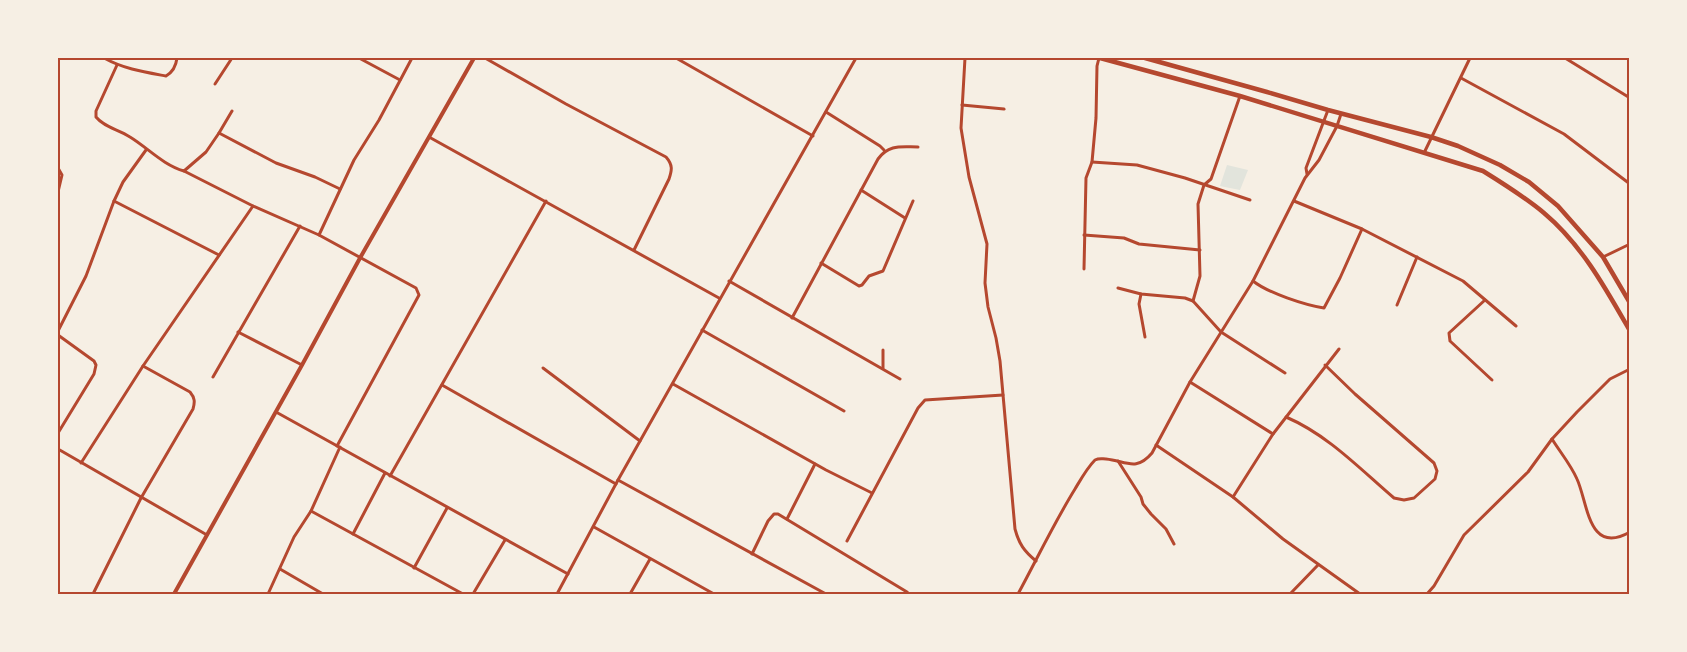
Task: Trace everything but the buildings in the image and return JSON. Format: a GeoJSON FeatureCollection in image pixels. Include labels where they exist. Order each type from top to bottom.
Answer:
{"type":"FeatureCollection","features":[{"type":"Feature","properties":{"kind":"main road"},"geometry":{"type":"LineString","coordinates":[[1099,58],[1240,96],[1483,171],[1516,192],[1545,214],[1578,249],[1602,283],[1630,332]]}},
{"type":"Feature","properties":{"kind":"main road"},"geometry":{"type":"LineString","coordinates":[[1145,58],[1160,60],[1341,114],[1431,137],[1458,146],[1500,165],[1529,182],[1558,206],[1603,257],[1630,303]]}},
{"type":"Feature","properties":{"kind":"street"},"geometry":{"type":"LineString","coordinates":[[104,58],[117,65],[166,76],[171,73],[177,58]]}},
{"type":"Feature","properties":{"kind":"street"},"geometry":{"type":"LineString","coordinates":[[215,84],[232,58]]}},
{"type":"Feature","properties":{"kind":"street"},"geometry":{"type":"LineString","coordinates":[[359,58],[400,80]]}},
{"type":"Feature","properties":{"kind":"street"},"geometry":{"type":"LineString","coordinates":[[319,235],[354,160],[379,120],[412,58]]}},
{"type":"Feature","properties":{"kind":"street"},"geometry":{"type":"LineString","coordinates":[[174,594],[360,258],[474,58]]}},
{"type":"Feature","properties":{"kind":"street"},"geometry":{"type":"LineString","coordinates":[[485,58],[666,157],[670,162],[672,169],[669,179],[634,250]]}},
{"type":"Feature","properties":{"kind":"street"},"geometry":{"type":"LineString","coordinates":[[676,58],[813,136]]}},
{"type":"Feature","properties":{"kind":"street"},"geometry":{"type":"LineString","coordinates":[[557,594],[729,280],[856,58]]}},
{"type":"Feature","properties":{"kind":"street"},"geometry":{"type":"LineString","coordinates":[[965,58],[961,128],[968,177],[987,244],[985,283],[988,307],[1000,360],[1015,529],[1019,543],[1025,553],[1036,561]]}},
{"type":"Feature","properties":{"kind":"street"},"geometry":{"type":"LineString","coordinates":[[1084,269],[1086,178],[1092,162],[1099,58]]}},
{"type":"Feature","properties":{"kind":"street"},"geometry":{"type":"LineString","coordinates":[[1424,153],[1470,58]]}},
{"type":"Feature","properties":{"kind":"street"},"geometry":{"type":"LineString","coordinates":[[1565,58],[1630,98]]}},
{"type":"Feature","properties":{"kind":"street"},"geometry":{"type":"LineString","coordinates":[[117,65],[96,111],[96,117],[106,126],[132,138],[146,150],[173,166],[254,206],[319,235],[416,288],[419,295],[338,446],[311,510],[294,537],[268,594]]}},
{"type":"Feature","properties":{"kind":"street"},"geometry":{"type":"LineString","coordinates":[[1461,78],[1564,134],[1630,184]]}},
{"type":"Feature","properties":{"kind":"street"},"geometry":{"type":"LineString","coordinates":[[1193,301],[1200,276],[1198,204],[1204,185],[1211,180],[1240,96]]}},
{"type":"Feature","properties":{"kind":"street"},"geometry":{"type":"LineString","coordinates":[[962,105],[1004,109]]}},
{"type":"Feature","properties":{"kind":"street"},"geometry":{"type":"LineString","coordinates":[[1307,174],[1306,168],[1328,110]]}},
{"type":"Feature","properties":{"kind":"street"},"geometry":{"type":"LineString","coordinates":[[184,171],[206,152],[232,111]]}},
{"type":"Feature","properties":{"kind":"street"},"geometry":{"type":"LineString","coordinates":[[826,112],[884,150]]}},
{"type":"Feature","properties":{"kind":"street"},"geometry":{"type":"LineString","coordinates":[[1018,594],[1064,507],[1087,470],[1099,458],[1117,460],[1132,465],[1146,460],[1190,382],[1253,281],[1307,174],[1316,164],[1337,126],[1341,114]]}},
{"type":"Feature","properties":{"kind":"street"},"geometry":{"type":"LineString","coordinates":[[219,133],[276,163],[315,177],[340,189]]}},
{"type":"Feature","properties":{"kind":"street"},"geometry":{"type":"LineString","coordinates":[[429,137],[720,298]]}},
{"type":"Feature","properties":{"kind":"street"},"geometry":{"type":"LineString","coordinates":[[792,318],[884,150],[918,146]]}},
{"type":"Feature","properties":{"kind":"street"},"geometry":{"type":"LineString","coordinates":[[58,331],[86,276],[114,201],[124,182],[146,150]]}},
{"type":"Feature","properties":{"kind":"street"},"geometry":{"type":"LineString","coordinates":[[1092,162],[1137,165],[1250,200]]}},
{"type":"Feature","properties":{"kind":"street"},"geometry":{"type":"LineString","coordinates":[[58,168],[62,175],[58,192]]}},
{"type":"Feature","properties":{"kind":"street"},"geometry":{"type":"LineString","coordinates":[[861,190],[905,218]]}},
{"type":"Feature","properties":{"kind":"street"},"geometry":{"type":"LineString","coordinates":[[114,201],[220,254]]}},
{"type":"Feature","properties":{"kind":"street"},"geometry":{"type":"LineString","coordinates":[[390,476],[546,201]]}},
{"type":"Feature","properties":{"kind":"street"},"geometry":{"type":"LineString","coordinates":[[821,263],[859,286],[869,276],[883,271],[913,201]]}},
{"type":"Feature","properties":{"kind":"street"},"geometry":{"type":"LineString","coordinates":[[1294,201],[1362,229],[1462,281],[1516,326]]}},
{"type":"Feature","properties":{"kind":"street"},"geometry":{"type":"LineString","coordinates":[[81,464],[143,366],[254,206]]}},
{"type":"Feature","properties":{"kind":"street"},"geometry":{"type":"LineString","coordinates":[[213,377],[300,226]]}},
{"type":"Feature","properties":{"kind":"street"},"geometry":{"type":"LineString","coordinates":[[1253,281],[1260,287],[1324,308],[1362,229]]}},
{"type":"Feature","properties":{"kind":"street"},"geometry":{"type":"LineString","coordinates":[[1084,235],[1124,238],[1139,244],[1200,250]]}},
{"type":"Feature","properties":{"kind":"street"},"geometry":{"type":"LineString","coordinates":[[1603,257],[1630,244]]}},
{"type":"Feature","properties":{"kind":"street"},"geometry":{"type":"LineString","coordinates":[[1397,305],[1418,257]]}},
{"type":"Feature","properties":{"kind":"street"},"geometry":{"type":"LineString","coordinates":[[729,280],[900,379]]}},
{"type":"Feature","properties":{"kind":"street"},"geometry":{"type":"LineString","coordinates":[[1118,288],[1141,294],[1185,298],[1193,301],[1221,332],[1285,373]]}},
{"type":"Feature","properties":{"kind":"street"},"geometry":{"type":"LineString","coordinates":[[1141,294],[1139,304],[1145,337]]}},
{"type":"Feature","properties":{"kind":"street"},"geometry":{"type":"LineString","coordinates":[[1485,300],[1449,333],[1450,341],[1492,380]]}},
{"type":"Feature","properties":{"kind":"street"},"geometry":{"type":"LineString","coordinates":[[702,330],[844,411]]}},
{"type":"Feature","properties":{"kind":"street"},"geometry":{"type":"LineString","coordinates":[[238,332],[302,365]]}},
{"type":"Feature","properties":{"kind":"street"},"geometry":{"type":"LineString","coordinates":[[58,335],[94,361],[96,365],[94,374],[58,433]]}},
{"type":"Feature","properties":{"kind":"street"},"geometry":{"type":"LineString","coordinates":[[1233,497],[1273,434],[1339,349]]}},
{"type":"Feature","properties":{"kind":"street"},"geometry":{"type":"LineString","coordinates":[[882,368],[883,350]]}},
{"type":"Feature","properties":{"kind":"street"},"geometry":{"type":"LineString","coordinates":[[1286,417],[1320,435],[1394,498],[1404,500],[1414,498],[1434,479],[1437,471],[1434,463],[1355,394],[1325,365]]}},
{"type":"Feature","properties":{"kind":"street"},"geometry":{"type":"LineString","coordinates":[[93,594],[141,498],[193,409],[194,397],[190,392],[143,366]]}},
{"type":"Feature","properties":{"kind":"street"},"geometry":{"type":"LineString","coordinates":[[543,368],[640,441]]}},
{"type":"Feature","properties":{"kind":"street"},"geometry":{"type":"LineString","coordinates":[[1427,594],[1434,586],[1464,535],[1528,472],[1552,439],[1610,379],[1630,369]]}},
{"type":"Feature","properties":{"kind":"street"},"geometry":{"type":"LineString","coordinates":[[1190,382],[1273,434]]}},
{"type":"Feature","properties":{"kind":"street"},"geometry":{"type":"LineString","coordinates":[[673,384],[815,464],[872,493]]}},
{"type":"Feature","properties":{"kind":"street"},"geometry":{"type":"LineString","coordinates":[[442,385],[617,482],[826,594]]}},
{"type":"Feature","properties":{"kind":"street"},"geometry":{"type":"LineString","coordinates":[[847,541],[918,408],[925,400],[1003,395]]}},
{"type":"Feature","properties":{"kind":"street"},"geometry":{"type":"LineString","coordinates":[[276,412],[568,574]]}},
{"type":"Feature","properties":{"kind":"street"},"geometry":{"type":"LineString","coordinates":[[1552,439],[1577,479],[1590,522],[1602,536],[1612,539],[1630,532]]}},
{"type":"Feature","properties":{"kind":"street"},"geometry":{"type":"LineString","coordinates":[[1156,445],[1233,497],[1283,539],[1360,594]]}},
{"type":"Feature","properties":{"kind":"street"},"geometry":{"type":"LineString","coordinates":[[58,449],[207,535]]}},
{"type":"Feature","properties":{"kind":"street"},"geometry":{"type":"LineString","coordinates":[[1117,460],[1141,497],[1143,504],[1166,529],[1174,544]]}},
{"type":"Feature","properties":{"kind":"street"},"geometry":{"type":"LineString","coordinates":[[787,519],[815,464]]}},
{"type":"Feature","properties":{"kind":"street"},"geometry":{"type":"LineString","coordinates":[[353,534],[385,473]]}},
{"type":"Feature","properties":{"kind":"street"},"geometry":{"type":"LineString","coordinates":[[414,568],[447,508]]}},
{"type":"Feature","properties":{"kind":"street"},"geometry":{"type":"LineString","coordinates":[[311,510],[463,594]]}},
{"type":"Feature","properties":{"kind":"street"},"geometry":{"type":"LineString","coordinates":[[752,554],[768,521],[774,514],[778,514],[909,594]]}},
{"type":"Feature","properties":{"kind":"street"},"geometry":{"type":"LineString","coordinates":[[594,527],[708,593],[714,594]]}},
{"type":"Feature","properties":{"kind":"street"},"geometry":{"type":"LineString","coordinates":[[473,594],[505,540]]}},
{"type":"Feature","properties":{"kind":"street"},"geometry":{"type":"LineString","coordinates":[[630,594],[650,559]]}},
{"type":"Feature","properties":{"kind":"street"},"geometry":{"type":"LineString","coordinates":[[1290,594],[1318,564]]}},
{"type":"Feature","properties":{"kind":"street"},"geometry":{"type":"LineString","coordinates":[[280,569],[323,594]]}},
{"type":"Feature","properties":{"kind":"shaded area"},"geometry":{"type":"Polygon","coordinates":[[[1227,165],[1248,170],[1240,190],[1220,186],[1227,165]]]}}]}
